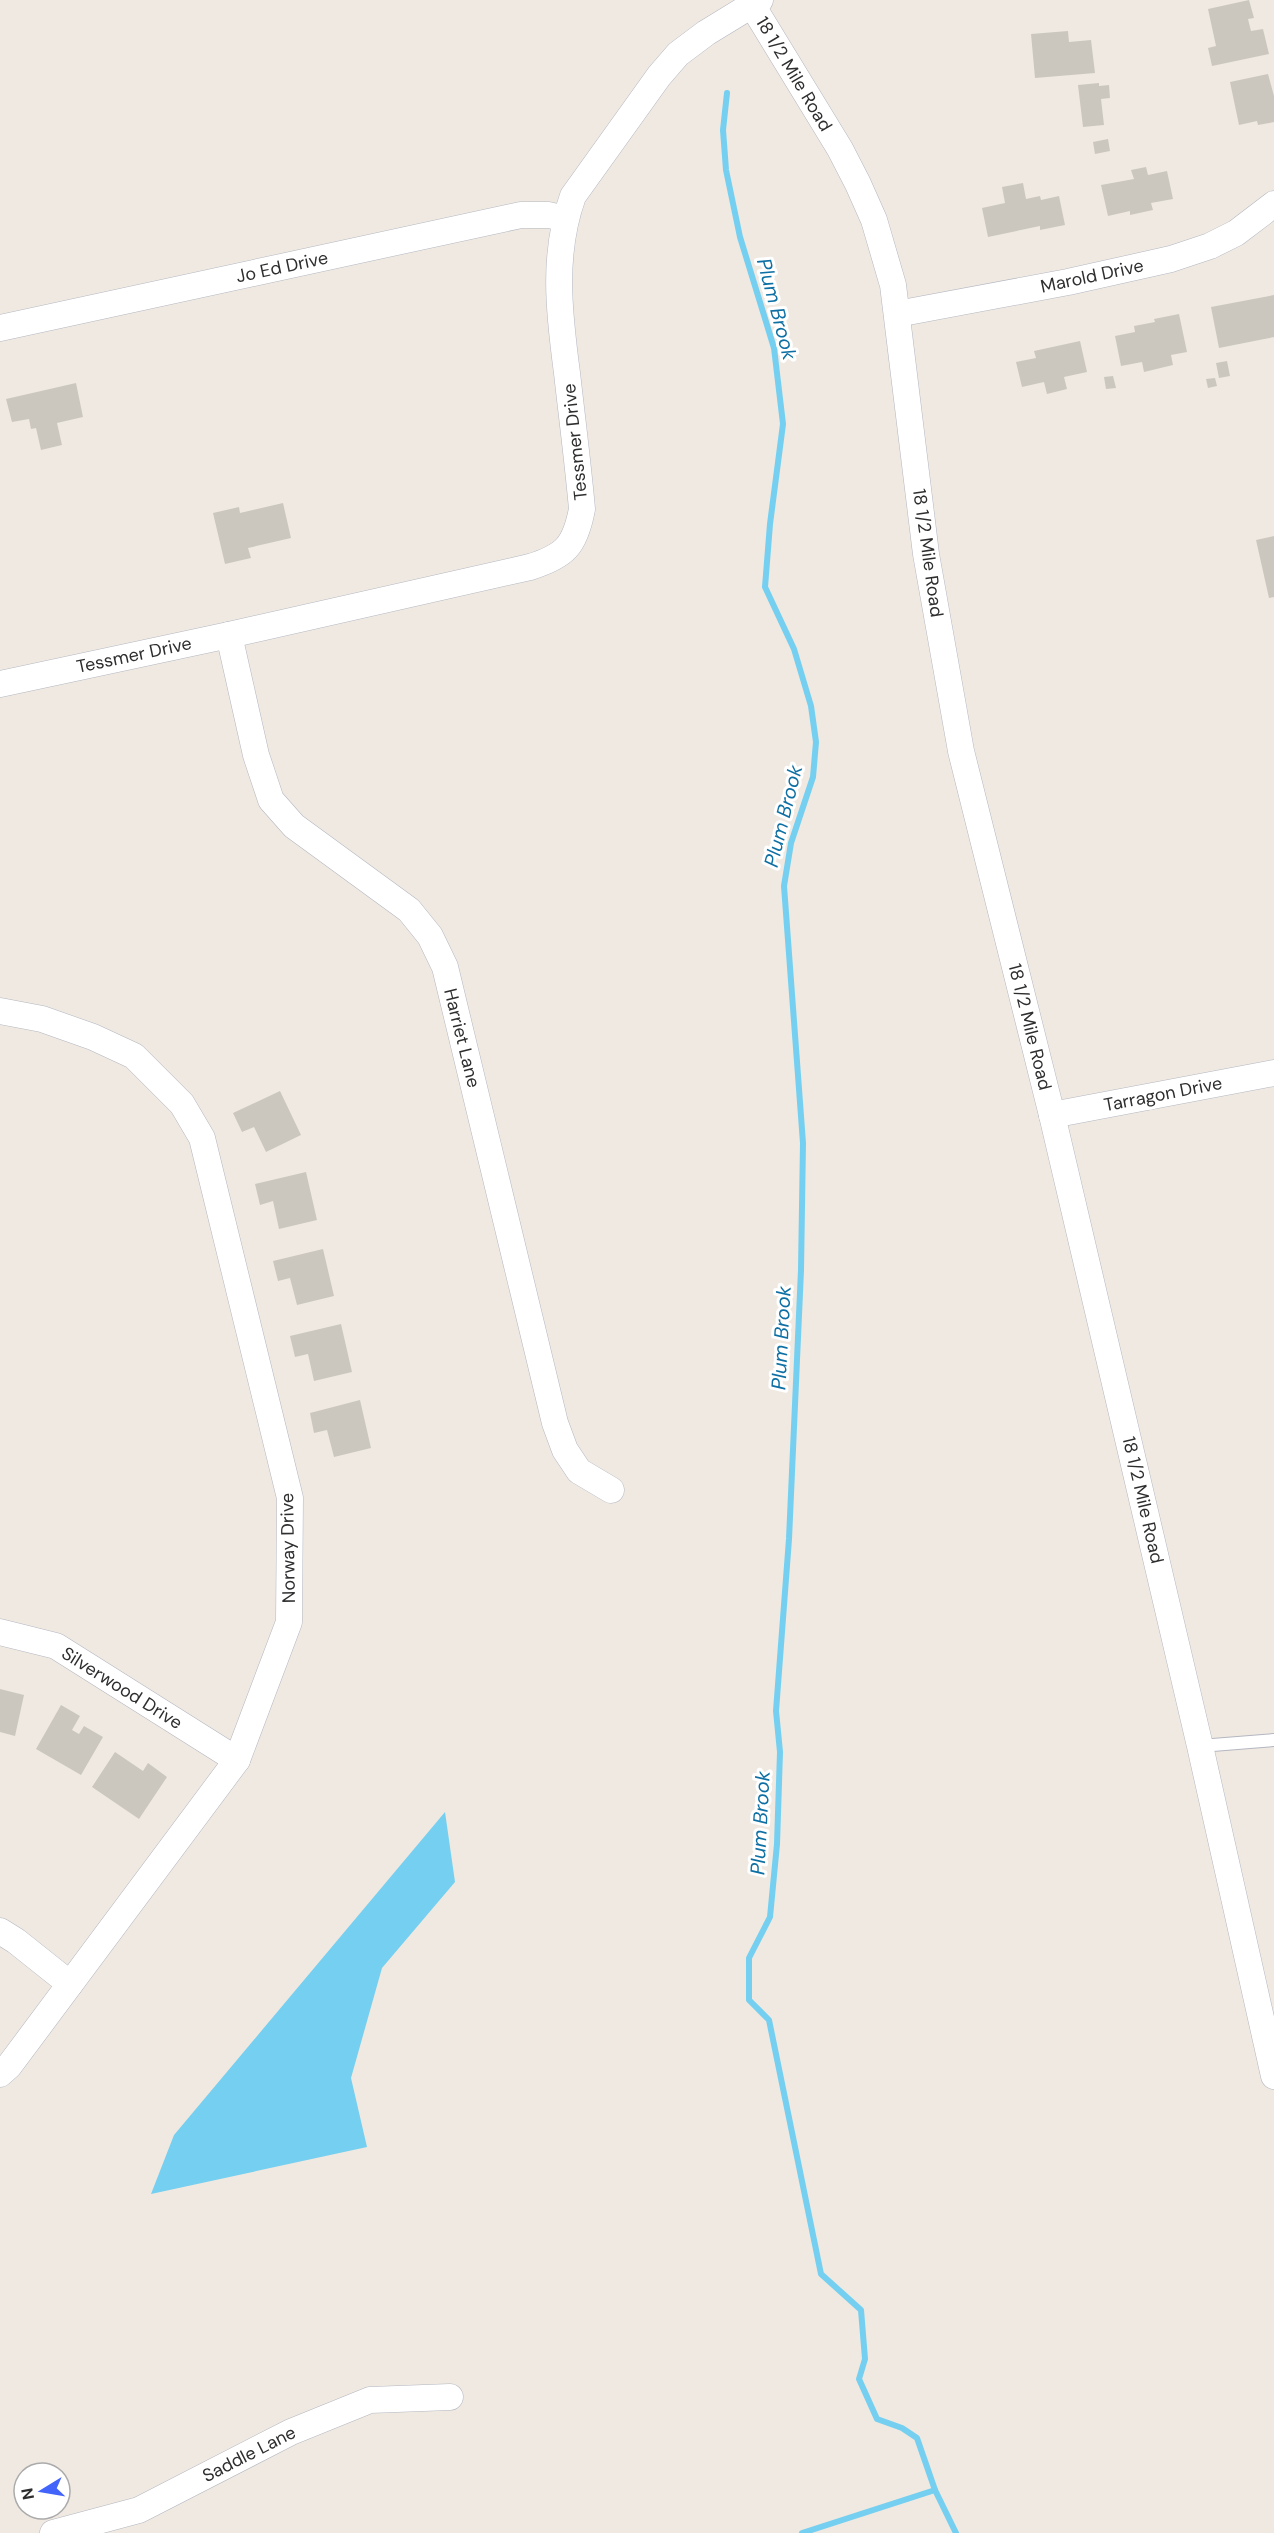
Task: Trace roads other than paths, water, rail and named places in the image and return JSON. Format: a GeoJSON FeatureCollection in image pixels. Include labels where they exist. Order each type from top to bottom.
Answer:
{"type":"FeatureCollection","features":[{"type":"Feature","properties":{"kind":"street","name":"Tessmer Drive"},"geometry":{"type":"LineString","coordinates":[[0,684],[530,567],[552,560],[569,548],[578,531],[582,509],[559,299],[559,265],[565,219],[573,196],[659,76],[678,54],[754,2]]}},
{"type":"Feature","properties":{"kind":"street","name":"18 1/2 Mile Road"},"geometry":{"type":"LineString","coordinates":[[754,2],[858,184],[885,257],[897,315],[926,554],[959,740],[1052,1115],[1200,1746],[1274,2076]]}},
{"type":"Feature","properties":{"kind":"street","name":"Marold Drive"},"geometry":{"type":"LineString","coordinates":[[897,315],[1068,282],[1171,259],[1210,246],[1236,233],[1274,204]]}},
{"type":"Feature","properties":{"kind":"street","name":"Jo Ed Drive"},"geometry":{"type":"LineString","coordinates":[[0,328],[521,215],[549,215],[565,219]]}},
{"type":"Feature","properties":{"kind":"street","name":"Harriet Lane"},"geometry":{"type":"LineString","coordinates":[[229,635],[256,755],[271,800],[294,825],[410,910],[430,936],[445,967],[555,1423],[565,1450],[579,1471],[611,1490]]}},
{"type":"Feature","properties":{"kind":"street","name":"Norway Drive"},"geometry":{"type":"LineString","coordinates":[[0,1011],[42,1019],[93,1037],[134,1056],[182,1104],[202,1138],[290,1498],[289,1622],[237,1760],[9,2066],[0,2074]]}},
{"type":"Feature","properties":{"kind":"street","name":"Tarragon Drive"},"geometry":{"type":"LineString","coordinates":[[1052,1115],[1274,1072]]}},
{"type":"Feature","properties":{"kind":"street","name":"Silverwood Drive"},"geometry":{"type":"LineString","coordinates":[[0,1632],[56,1646],[237,1760]]}},
{"type":"Feature","properties":{"kind":"street"},"geometry":{"type":"LineString","coordinates":[[0,1931],[70,1984]]}},
{"type":"Feature","properties":{"kind":"street","name":"Saddle Lane"},"geometry":{"type":"LineString","coordinates":[[53,2533],[139,2510],[291,2432],[370,2400],[450,2397]]}},
{"type":"Feature","properties":{"kind":"lane"},"geometry":{"type":"LineString","coordinates":[[1200,1746],[1274,1740]]}},
{"type":"Feature","properties":{"kind":"water"},"geometry":{"type":"Polygon","coordinates":[[[445,1812],[455,1882],[382,1968],[351,2078],[367,2147],[151,2194],[174,2135],[445,1812]]]}},
{"type":"Feature","properties":{"kind":"waterway","name":"Plum Brook"},"geometry":{"type":"LineString","coordinates":[[727,93],[723,130],[726,170],[740,237],[774,348],[783,424],[770,524],[765,587],[794,649],[811,706],[816,742],[813,777],[791,843],[784,886],[803,1143],[801,1270],[789,1539],[776,1711],[780,1752],[777,1844],[770,1917],[749,1958],[749,2000],[769,2020],[821,2274],[861,2310],[865,2359],[859,2379],[877,2419],[902,2428],[917,2438],[935,2490],[956,2533]]}},
{"type":"Feature","properties":{"kind":"waterway"},"geometry":{"type":"LineString","coordinates":[[802,2533],[935,2490]]}}]}
